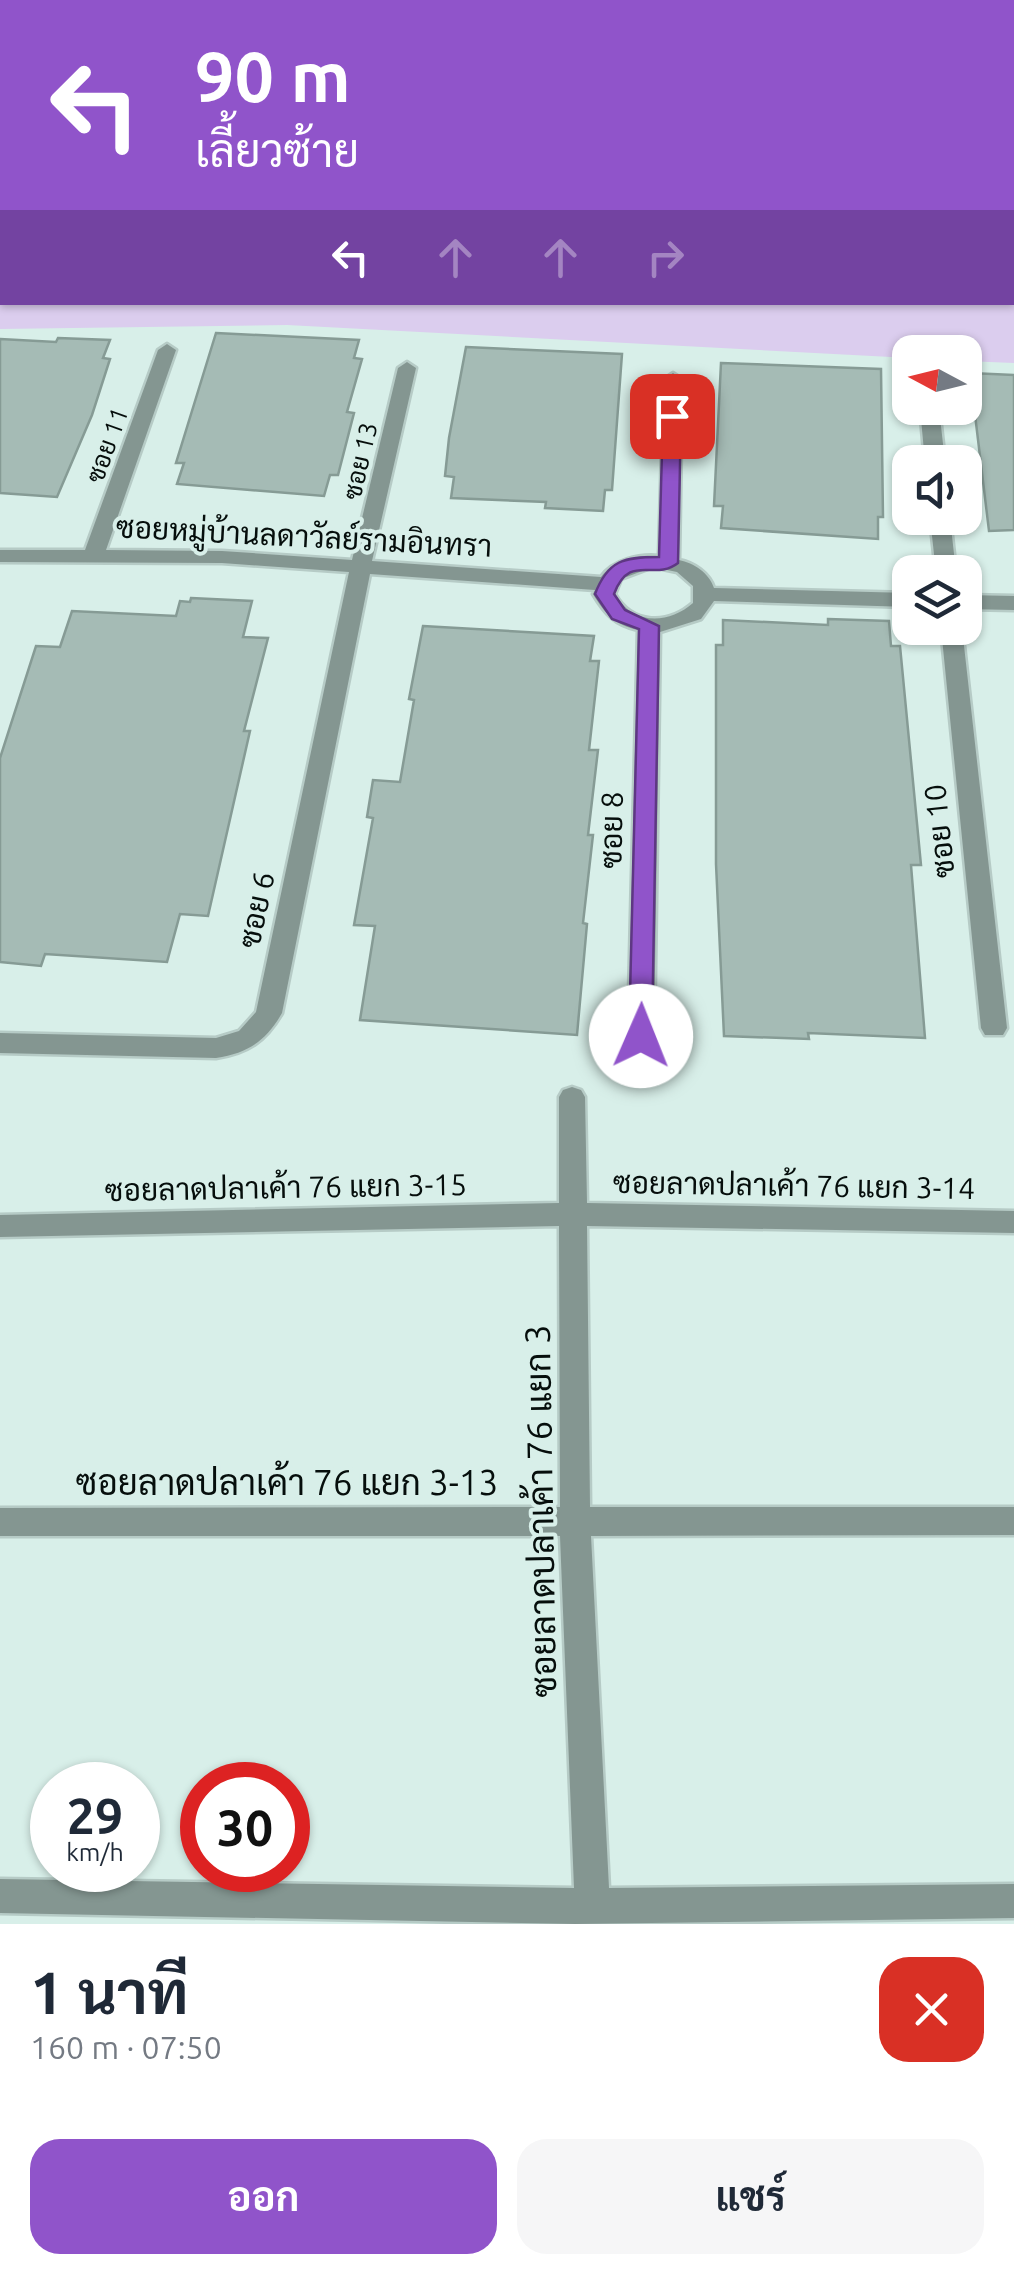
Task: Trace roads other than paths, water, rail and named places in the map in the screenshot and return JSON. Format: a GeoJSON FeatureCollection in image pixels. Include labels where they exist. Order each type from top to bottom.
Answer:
{"type":"FeatureCollection","features":[{"type":"Feature","properties":{"kind":"street","name":"ซอย 11"},"geometry":{"type":"LineString","coordinates":[[93,557],[167,350]]}},
{"type":"Feature","properties":{"kind":"street","name":"ซอย 13"},"geometry":{"type":"LineString","coordinates":[[361,565],[407,368]]}},
{"type":"Feature","properties":{"kind":"street"},"geometry":{"type":"LineString","coordinates":[[669,563],[673,379]]}},
{"type":"Feature","properties":{"kind":"street","name":"ซอยหมู่บ้านลดาวัลย์รามอินทรา"},"geometry":{"type":"LineString","coordinates":[[0,556],[222,556],[606,584]]}},
{"type":"Feature","properties":{"kind":"street"},"geometry":{"type":"LineString","coordinates":[[637,563],[669,563],[696,575],[706,594],[704,606],[696,615],[666,626],[649,626],[632,622],[608,605],[606,584],[612,575],[637,563]]}},
{"type":"Feature","properties":{"kind":"street","name":"ซอย 6"},"geometry":{"type":"LineString","coordinates":[[12,1044],[216,1048],[236,1045],[255,1035],[270,1012],[361,565]]}},
{"type":"Feature","properties":{"kind":"street"},"geometry":{"type":"LineString","coordinates":[[706,594],[892,599]]}},
{"type":"Feature","properties":{"kind":"street"},"geometry":{"type":"LineString","coordinates":[[982,602],[1014,603]]}},
{"type":"Feature","properties":{"kind":"street","name":"ซอย 8"},"geometry":{"type":"LineString","coordinates":[[641,1036],[649,626]]}},
{"type":"Feature","properties":{"kind":"street","name":"ซอย 10"},"geometry":{"type":"LineString","coordinates":[[953,645],[994,1028]]}},
{"type":"Feature","properties":{"kind":"street","name":"ซอยลาดปลาเค้า 76 แยก 3"},"geometry":{"type":"LineString","coordinates":[[572,1097],[575,1520],[593,1915]]}},
{"type":"Feature","properties":{"kind":"street","name":"ซอยลาดปลาเค้า 76 แยก 3-14"},"geometry":{"type":"LineString","coordinates":[[573,1214],[1014,1222]]}},
{"type":"Feature","properties":{"kind":"street","name":"ซอยลาดปลาเค้า 76 แยก 3-15"},"geometry":{"type":"LineString","coordinates":[[0,1226],[573,1214]]}},
{"type":"Feature","properties":{"kind":"street","name":"ซอยลาดปลาเค้า 76 แยก 3-13"},"geometry":{"type":"LineString","coordinates":[[0,1522],[1014,1521]]}},
{"type":"Feature","properties":{"kind":"street"},"geometry":{"type":"LineString","coordinates":[[0,1896],[593,1915],[1014,1901]]}}]}
